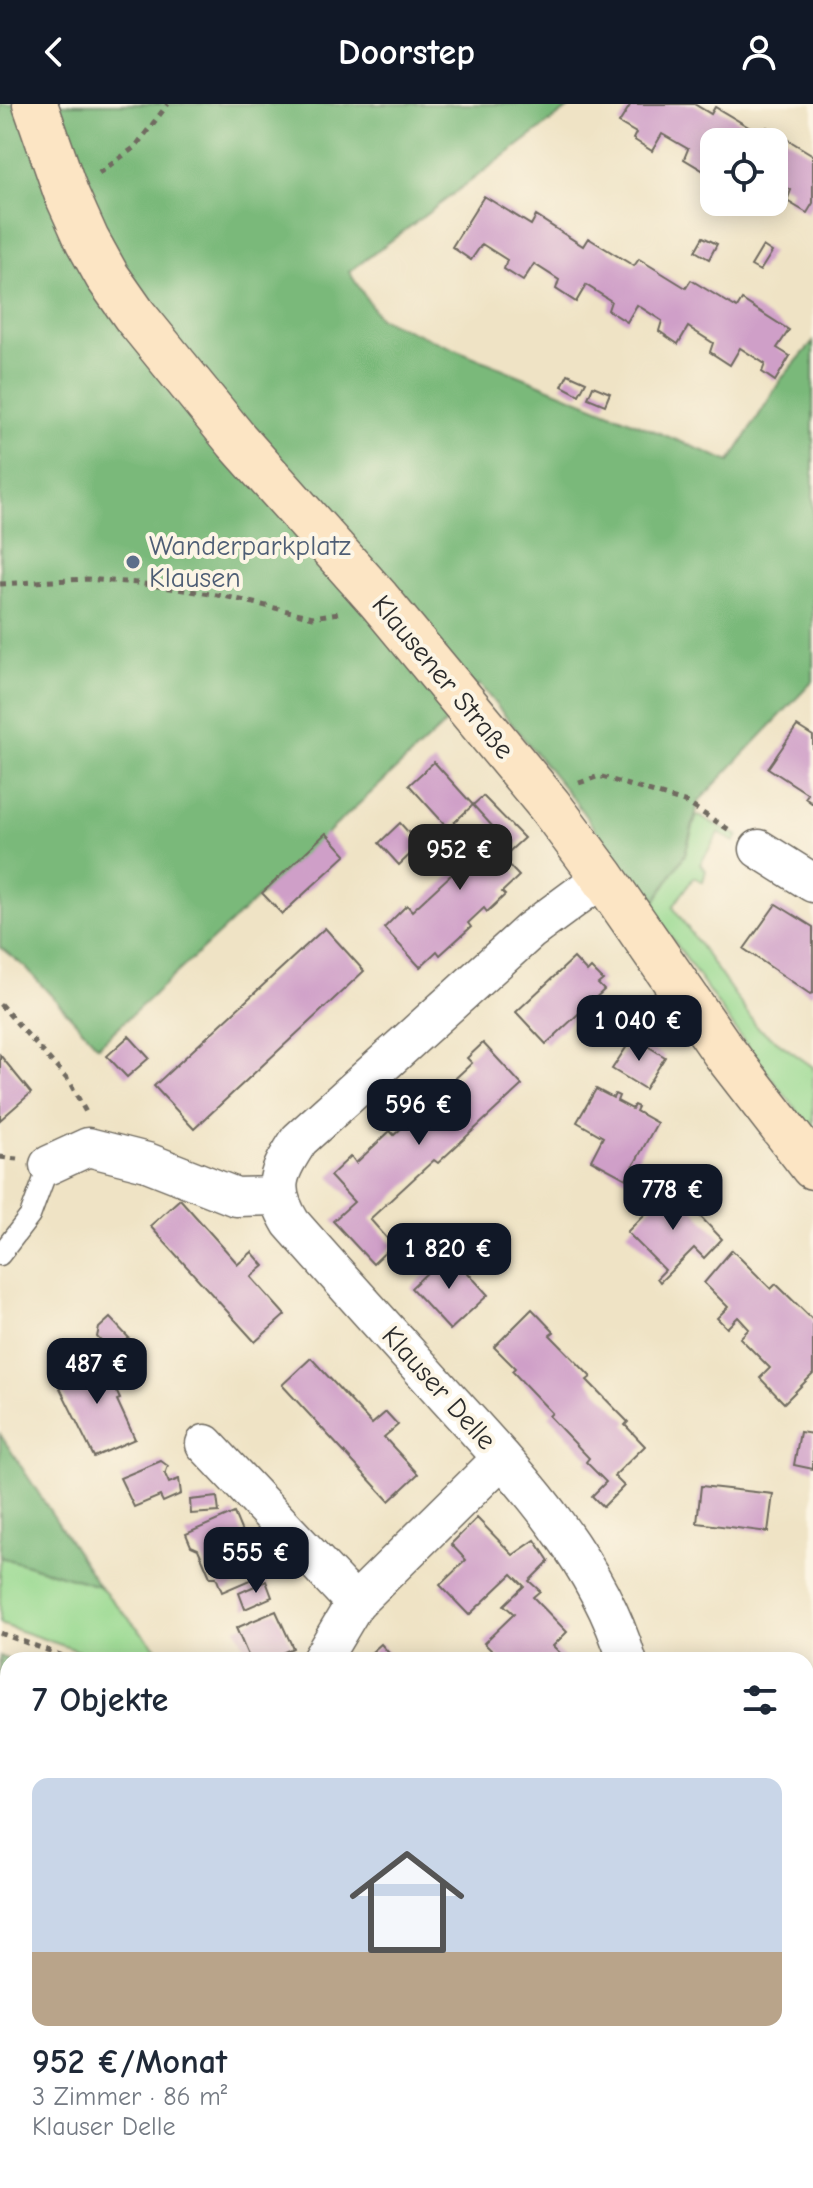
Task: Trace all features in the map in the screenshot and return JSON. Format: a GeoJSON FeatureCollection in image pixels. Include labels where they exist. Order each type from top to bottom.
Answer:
{"type":"FeatureCollection","features":[{"type":"Feature","properties":{"kind":"main road","name":"Klausener Straße"},"geometry":{"type":"LineString","coordinates":[[35,104],[66,193],[87,240],[121,296],[237,441],[378,599],[519,768],[603,877],[724,1052],[813,1167]]}},
{"type":"Feature","properties":{"kind":"street"},"geometry":{"type":"LineString","coordinates":[[759,849],[813,883]]}},
{"type":"Feature","properties":{"kind":"street"},"geometry":{"type":"LineString","coordinates":[[49,1165],[88,1147],[147,1162],[236,1197],[278,1196],[277,1181],[299,1140],[530,931],[603,877]]}},
{"type":"Feature","properties":{"kind":"street","name":"Klauser Delle"},"geometry":{"type":"LineString","coordinates":[[278,1196],[291,1223],[502,1458],[565,1536],[602,1599],[624,1652]]}},
{"type":"Feature","properties":{"kind":"street"},"geometry":{"type":"LineString","coordinates":[[205,1444],[355,1603]]}},
{"type":"Feature","properties":{"kind":"street"},"geometry":{"type":"LineString","coordinates":[[326,1652],[355,1603],[502,1458]]}},
{"type":"Feature","properties":{"kind":"lane"},"geometry":{"type":"LineString","coordinates":[[0,1255],[30,1216],[49,1165]]}},
{"type":"Feature","properties":{"kind":"path"},"geometry":{"type":"LineString","coordinates":[[96,175],[135,147],[168,104]]}},
{"type":"Feature","properties":{"kind":"path"},"geometry":{"type":"LineString","coordinates":[[0,584],[87,579],[137,583],[224,596],[313,617],[346,611],[378,599]]}},
{"type":"Feature","properties":{"kind":"path"},"geometry":{"type":"LineString","coordinates":[[585,779],[599,776],[687,803],[759,849]]}},
{"type":"Feature","properties":{"kind":"path"},"geometry":{"type":"LineString","coordinates":[[0,1004],[69,1081],[107,1152]]}},
{"type":"Feature","properties":{"kind":"path"},"geometry":{"type":"LineString","coordinates":[[0,1633],[52,1652]]}},
{"type":"Feature","properties":{"kind":"green space"},"geometry":{"type":"Polygon","coordinates":[[[0,104],[574,104],[349,272],[379,318],[730,462],[782,378],[813,342],[813,681],[699,801],[685,854],[651,908],[574,800],[479,684],[444,725],[98,1046],[25,967],[0,947],[0,104]]]}},
{"type":"Feature","properties":{"kind":"green space"},"geometry":{"type":"Polygon","coordinates":[[[697,815],[738,836],[734,842],[719,833],[700,864],[706,870],[703,882],[694,877],[673,907],[757,1027],[813,1067],[813,1131],[751,1052],[651,908],[685,854],[697,815]]]}},
{"type":"Feature","properties":{"kind":"green space"},"geometry":{"type":"Polygon","coordinates":[[[0,1434],[99,1586],[0,1557],[0,1434]]]}},
{"type":"Feature","properties":{"kind":"green space"},"geometry":{"type":"Polygon","coordinates":[[[0,1557],[99,1586],[160,1652],[82,1652],[0,1624],[0,1557]]]}},
{"type":"Feature","properties":{"kind":"building"},"geometry":{"type":"Polygon","coordinates":[[[631,104],[694,104],[711,114],[715,107],[750,128],[700,128],[700,169],[684,159],[688,149],[662,134],[652,151],[633,139],[636,133],[619,123],[631,104]]]}},
{"type":"Feature","properties":{"kind":"building"},"geometry":{"type":"Polygon","coordinates":[[[788,140],[813,155],[813,203],[807,213],[788,202],[791,190],[788,188],[788,140]]]}},
{"type":"Feature","properties":{"kind":"building"},"geometry":{"type":"Polygon","coordinates":[[[484,196],[531,225],[536,216],[583,246],[588,238],[634,266],[639,259],[686,288],[691,280],[737,308],[742,300],[789,330],[777,348],[790,356],[775,381],[762,372],[765,364],[740,348],[730,365],[710,352],[713,343],[688,327],[678,344],[659,331],[662,321],[637,305],[627,322],[608,310],[611,301],[586,285],[576,302],[556,289],[559,280],[534,264],[523,281],[504,269],[507,260],[482,244],[471,260],[452,247],[484,196]]]}},
{"type":"Feature","properties":{"kind":"building"},"geometry":{"type":"Polygon","coordinates":[[[703,237],[717,244],[709,259],[695,251],[703,237]]]}},
{"type":"Feature","properties":{"kind":"building"},"geometry":{"type":"Polygon","coordinates":[[[763,246],[772,252],[760,271],[751,266],[763,246]]]}},
{"type":"Feature","properties":{"kind":"building"},"geometry":{"type":"Polygon","coordinates":[[[568,374],[586,382],[579,395],[562,386],[568,374]]]}},
{"type":"Feature","properties":{"kind":"building"},"geometry":{"type":"Polygon","coordinates":[[[593,386],[610,393],[605,405],[588,398],[593,386]]]}},
{"type":"Feature","properties":{"kind":"building"},"geometry":{"type":"Polygon","coordinates":[[[797,726],[813,736],[813,804],[805,798],[808,794],[768,768],[797,726]]]}},
{"type":"Feature","properties":{"kind":"building"},"geometry":{"type":"Polygon","coordinates":[[[434,762],[473,805],[448,828],[409,785],[434,762]]]}},
{"type":"Feature","properties":{"kind":"building"},"geometry":{"type":"Polygon","coordinates":[[[483,796],[524,838],[502,858],[519,876],[487,912],[484,908],[468,923],[471,927],[440,955],[437,951],[420,967],[384,928],[407,905],[412,911],[452,874],[447,869],[493,827],[473,805],[483,796]]]}},
{"type":"Feature","properties":{"kind":"building"},"geometry":{"type":"Polygon","coordinates":[[[400,823],[420,845],[399,865],[379,843],[400,823]]]}},
{"type":"Feature","properties":{"kind":"building"},"geometry":{"type":"Polygon","coordinates":[[[326,833],[346,855],[282,914],[262,893],[326,833]]]}},
{"type":"Feature","properties":{"kind":"building"},"geometry":{"type":"Polygon","coordinates":[[[776,904],[813,927],[813,993],[810,994],[744,949],[776,904]]]}},
{"type":"Feature","properties":{"kind":"building"},"geometry":{"type":"Polygon","coordinates":[[[325,928],[364,971],[194,1129],[154,1086],[325,928]]]}},
{"type":"Feature","properties":{"kind":"building"},"geometry":{"type":"Polygon","coordinates":[[[574,958],[587,972],[591,968],[603,980],[598,984],[604,990],[546,1044],[516,1012],[574,958]]]}},
{"type":"Feature","properties":{"kind":"building"},"geometry":{"type":"Polygon","coordinates":[[[129,1036],[149,1058],[127,1077],[107,1056],[129,1036]]]}},
{"type":"Feature","properties":{"kind":"building"},"geometry":{"type":"Polygon","coordinates":[[[633,1037],[665,1057],[645,1089],[612,1069],[633,1037]]]}},
{"type":"Feature","properties":{"kind":"building"},"geometry":{"type":"Polygon","coordinates":[[[483,1043],[522,1085],[438,1163],[434,1160],[370,1219],[393,1245],[373,1264],[333,1221],[354,1202],[330,1176],[351,1156],[356,1163],[390,1131],[394,1135],[472,1063],[467,1058],[483,1043]]]}},
{"type":"Feature","properties":{"kind":"building"},"geometry":{"type":"Polygon","coordinates":[[[0,1055],[31,1093],[0,1120],[0,1055]]]}},
{"type":"Feature","properties":{"kind":"building"},"geometry":{"type":"Polygon","coordinates":[[[596,1089],[613,1098],[615,1094],[619,1096],[617,1101],[632,1109],[634,1105],[638,1107],[636,1111],[657,1123],[626,1179],[591,1160],[603,1137],[577,1122],[596,1089]]]}},
{"type":"Feature","properties":{"kind":"building"},"geometry":{"type":"Polygon","coordinates":[[[672,1187],[722,1239],[704,1258],[694,1248],[660,1282],[657,1278],[665,1270],[627,1232],[672,1187]]]}},
{"type":"Feature","properties":{"kind":"building"},"geometry":{"type":"Polygon","coordinates":[[[180,1199],[238,1264],[252,1252],[264,1266],[251,1277],[285,1315],[255,1342],[150,1226],[180,1199]]]}},
{"type":"Feature","properties":{"kind":"building"},"geometry":{"type":"Polygon","coordinates":[[[732,1250],[771,1289],[776,1284],[813,1320],[813,1374],[784,1403],[760,1378],[770,1368],[740,1338],[749,1329],[738,1317],[727,1328],[717,1318],[728,1307],[704,1283],[732,1250]]]}},
{"type":"Feature","properties":{"kind":"building"},"geometry":{"type":"Polygon","coordinates":[[[449,1252],[488,1295],[450,1330],[411,1288],[449,1252]]]}},
{"type":"Feature","properties":{"kind":"building"},"geometry":{"type":"Polygon","coordinates":[[[532,1309],[554,1332],[550,1335],[591,1377],[587,1380],[628,1422],[625,1425],[645,1446],[614,1476],[624,1486],[603,1507],[592,1496],[606,1482],[586,1462],[589,1458],[549,1416],[552,1413],[512,1371],[515,1368],[494,1347],[532,1309]]]}},
{"type":"Feature","properties":{"kind":"building"},"geometry":{"type":"Polygon","coordinates":[[[110,1318],[129,1338],[112,1353],[97,1337],[99,1328],[110,1318]]]}},
{"type":"Feature","properties":{"kind":"building"},"geometry":{"type":"Polygon","coordinates":[[[311,1358],[372,1424],[386,1412],[398,1425],[384,1437],[418,1474],[389,1501],[282,1385],[311,1358]]]}},
{"type":"Feature","properties":{"kind":"building"},"geometry":{"type":"Polygon","coordinates":[[[102,1359],[108,1372],[116,1369],[122,1383],[114,1386],[120,1399],[117,1400],[135,1439],[94,1457],[56,1380],[69,1374],[70,1367],[77,1364],[83,1368],[102,1359]]]}},
{"type":"Feature","properties":{"kind":"building"},"geometry":{"type":"Polygon","coordinates":[[[800,1432],[813,1434],[813,1469],[794,1465],[800,1432]]]}},
{"type":"Feature","properties":{"kind":"building"},"geometry":{"type":"Polygon","coordinates":[[[161,1461],[168,1466],[165,1474],[169,1483],[179,1479],[181,1494],[163,1502],[160,1496],[134,1507],[120,1478],[161,1461]]]}},
{"type":"Feature","properties":{"kind":"building"},"geometry":{"type":"Polygon","coordinates":[[[701,1486],[773,1494],[768,1532],[697,1523],[701,1486]]]}},
{"type":"Feature","properties":{"kind":"building"},"geometry":{"type":"Polygon","coordinates":[[[217,1497],[219,1512],[191,1514],[190,1500],[217,1497]]]}},
{"type":"Feature","properties":{"kind":"building"},"geometry":{"type":"Polygon","coordinates":[[[234,1513],[247,1544],[254,1541],[268,1572],[222,1592],[216,1577],[210,1577],[198,1549],[191,1546],[186,1534],[234,1513]]]}},
{"type":"Feature","properties":{"kind":"building"},"geometry":{"type":"Polygon","coordinates":[[[477,1518],[513,1555],[535,1540],[549,1561],[529,1581],[540,1591],[533,1597],[567,1632],[553,1646],[559,1652],[493,1652],[484,1643],[514,1614],[504,1605],[524,1586],[512,1574],[469,1615],[440,1585],[466,1560],[451,1544],[477,1518]]]}},
{"type":"Feature","properties":{"kind":"building"},"geometry":{"type":"Polygon","coordinates":[[[266,1581],[272,1597],[245,1609],[239,1593],[266,1581]]]}},
{"type":"Feature","properties":{"kind":"building"},"geometry":{"type":"Polygon","coordinates":[[[276,1611],[293,1648],[284,1652],[246,1652],[236,1628],[276,1611]]]}},
{"type":"Feature","properties":{"kind":"building"},"geometry":{"type":"Polygon","coordinates":[[[381,1644],[388,1652],[372,1652],[381,1644]]]}},
{"type":"Feature","properties":{"kind":"place","name":"Wanderparkplatz Klausen"},"geometry":{"type":"Point","coordinates":[133,562]}}]}
